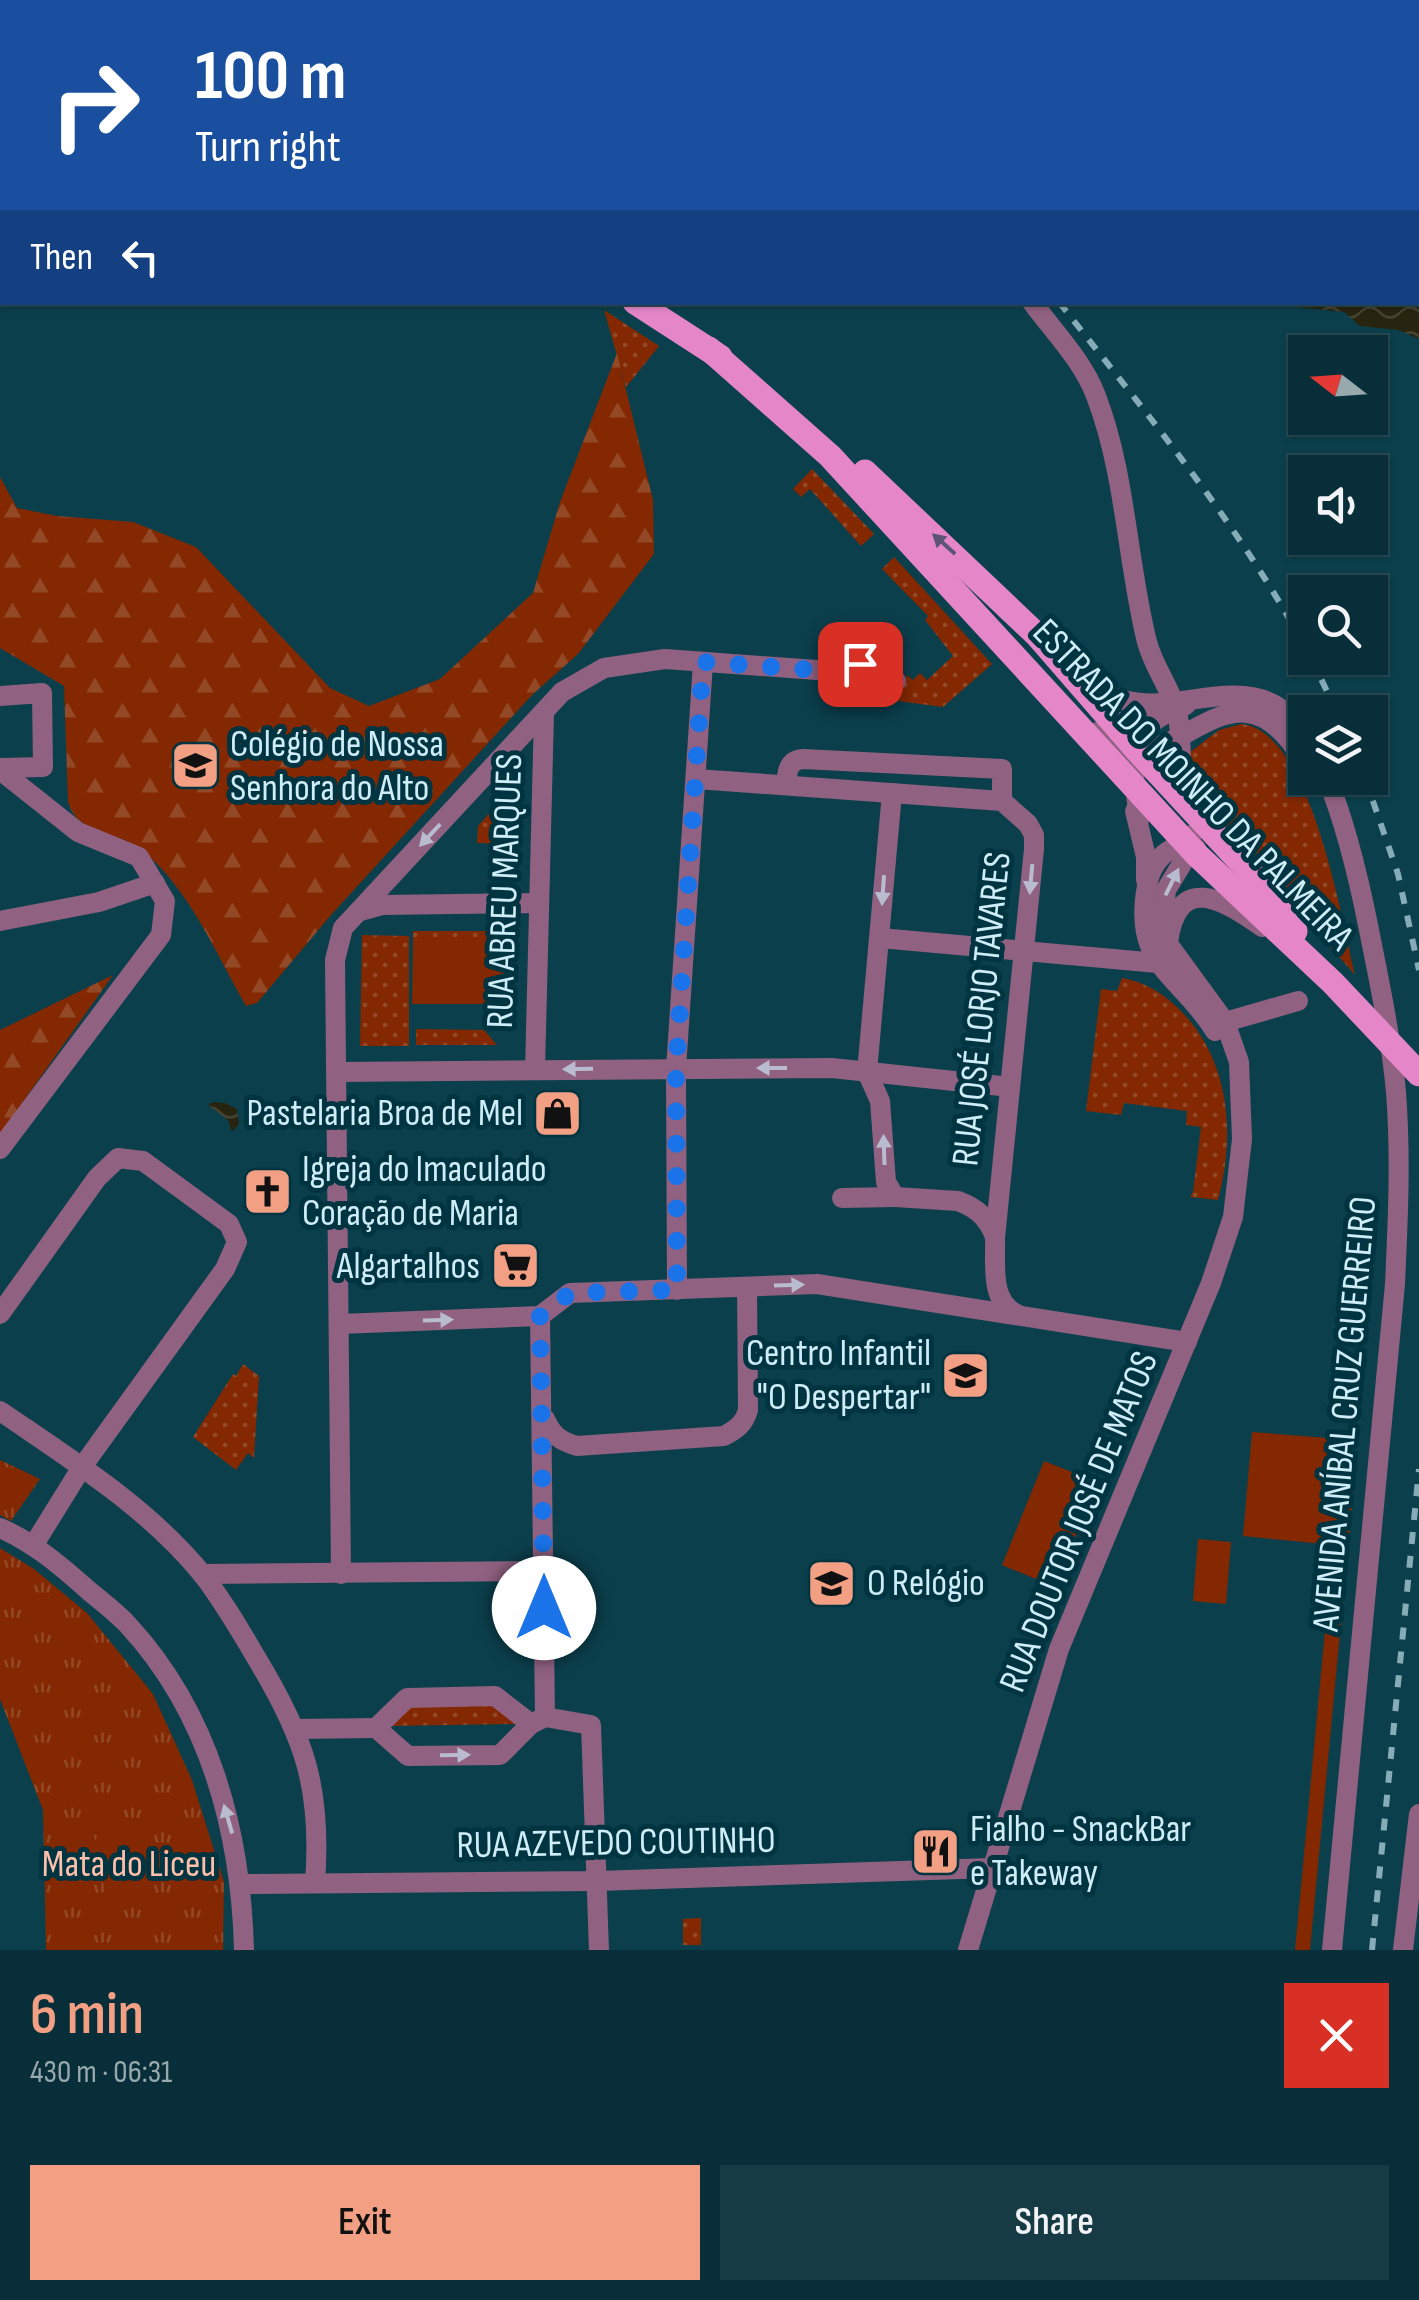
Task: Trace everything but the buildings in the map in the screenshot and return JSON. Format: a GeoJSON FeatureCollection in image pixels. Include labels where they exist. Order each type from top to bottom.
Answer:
{"type":"FeatureCollection","features":[{"type":"Feature","properties":{"kind":"main road","name":"ESTRADA DO MOINHO DA PALMEIRA"},"geometry":{"type":"LineString","coordinates":[[640,305],[796,410],[990,588],[1038,636],[1258,882],[1323,975]]}},
{"type":"Feature","properties":{"kind":"main road","name":"ESTRADA DO MOINHO DA PALMEIRA"},"geometry":{"type":"LineString","coordinates":[[709,348],[830,456],[1190,846],[1323,975]]}},
{"type":"Feature","properties":{"kind":"main road"},"geometry":{"type":"LineString","coordinates":[[1323,975],[1419,1074]]}},
{"type":"Feature","properties":{"kind":"street"},"geometry":{"type":"LineString","coordinates":[[1034,305],[1084,370],[1097,397],[1147,640],[1179,738],[1182,786],[1193,830],[1190,846],[1161,911],[1168,955],[1217,1034],[1233,1068],[1243,1118]]}},
{"type":"Feature","properties":{"kind":"street"},"geometry":{"type":"LineString","coordinates":[[937,572],[1012,638],[1100,736],[1117,748],[1150,750],[1222,715],[1242,712],[1262,716],[1288,737]]}},
{"type":"Feature","properties":{"kind":"street"},"geometry":{"type":"LineString","coordinates":[[990,588],[1103,691],[1122,700],[1168,703],[1216,694],[1253,697],[1288,714]]}},
{"type":"Feature","properties":{"kind":"street"},"geometry":{"type":"LineString","coordinates":[[341,1574],[336,951],[340,935],[562,692],[604,668],[665,660],[844,672],[896,681],[865,647],[860,664],[844,672]]}},
{"type":"Feature","properties":{"kind":"street"},"geometry":{"type":"LineString","coordinates":[[677,1290],[676,1069],[703,662]]}},
{"type":"Feature","properties":{"kind":"street"},"geometry":{"type":"LineString","coordinates":[[0,696],[42,694],[43,767],[0,769]]}},
{"type":"Feature","properties":{"kind":"street"},"geometry":{"type":"LineString","coordinates":[[1168,703],[1146,724],[1137,750],[1138,820],[1146,857],[1147,936],[1225,1022],[1239,1062],[1243,1118]]}},
{"type":"Feature","properties":{"kind":"street","name":"RUA ABREU MARQUES"},"geometry":{"type":"LineString","coordinates":[[535,1070],[544,713]]}},
{"type":"Feature","properties":{"kind":"street"},"geometry":{"type":"LineString","coordinates":[[1099,749],[1124,783],[1138,820]]}},
{"type":"Feature","properties":{"kind":"street","name":"RUA JOSÉ LORJO TAVARES"},"geometry":{"type":"LineString","coordinates":[[786,784],[792,762],[802,759],[1002,769],[1002,800]]}},
{"type":"Feature","properties":{"kind":"street"},"geometry":{"type":"LineString","coordinates":[[0,769],[78,832],[139,856],[165,900],[161,935],[0,1149]]}},
{"type":"Feature","properties":{"kind":"street","name":"RUA JOSÉ LORJO TAVARES"},"geometry":{"type":"LineString","coordinates":[[696,778],[1002,800],[1023,818],[1034,835],[995,1238],[996,1284]]}},
{"type":"Feature","properties":{"kind":"street"},"geometry":{"type":"LineString","coordinates":[[892,793],[867,1072],[880,1101],[886,1182],[895,1197]]}},
{"type":"Feature","properties":{"kind":"street"},"geometry":{"type":"LineString","coordinates":[[1319,795],[1360,887]]}},
{"type":"Feature","properties":{"kind":"street"},"geometry":{"type":"LineString","coordinates":[[1331,795],[1360,887]]}},
{"type":"Feature","properties":{"kind":"street"},"geometry":{"type":"LineString","coordinates":[[1144,908],[1156,861],[1170,849],[1190,846],[1226,860],[1295,932]]}},
{"type":"Feature","properties":{"kind":"street"},"geometry":{"type":"LineString","coordinates":[[389,879],[392,894],[401,905]]}},
{"type":"Feature","properties":{"kind":"street"},"geometry":{"type":"LineString","coordinates":[[0,922],[99,902],[155,883]]}},
{"type":"Feature","properties":{"kind":"street","name":"AVENIDA ANÍBAL CRUZ GUERREIRO"},"geometry":{"type":"LineString","coordinates":[[1332,1950],[1395,1284],[1400,1175],[1396,1090],[1382,993],[1360,887]]}},
{"type":"Feature","properties":{"kind":"street"},"geometry":{"type":"LineString","coordinates":[[1168,955],[1180,907],[1192,898],[1208,897],[1249,918],[1323,975]]}},
{"type":"Feature","properties":{"kind":"street"},"geometry":{"type":"LineString","coordinates":[[358,912],[382,905],[538,903]]}},
{"type":"Feature","properties":{"kind":"street"},"geometry":{"type":"LineString","coordinates":[[880,938],[1025,950],[1168,955]]}},
{"type":"Feature","properties":{"kind":"street"},"geometry":{"type":"LineString","coordinates":[[1225,1022],[1298,1001]]}},
{"type":"Feature","properties":{"kind":"street"},"geometry":{"type":"LineString","coordinates":[[337,1072],[832,1068],[1010,1087]]}},
{"type":"Feature","properties":{"kind":"street","name":"RUA DOUTOR JOSÉ DE MATOS"},"geometry":{"type":"LineString","coordinates":[[968,1950],[1059,1649],[1187,1342],[1233,1216],[1240,1178],[1243,1118]]}},
{"type":"Feature","properties":{"kind":"street"},"geometry":{"type":"LineString","coordinates":[[0,1314],[97,1178],[118,1158],[143,1161],[233,1229],[236,1248],[225,1270],[82,1468],[33,1546]]}},
{"type":"Feature","properties":{"kind":"street"},"geometry":{"type":"LineString","coordinates":[[958,1201],[987,1200],[1000,1187]]}},
{"type":"Feature","properties":{"kind":"street","name":"RUA JOSÉ LORJO TAVARES"},"geometry":{"type":"LineString","coordinates":[[842,1198],[958,1201],[982,1214],[995,1238]]}},
{"type":"Feature","properties":{"kind":"street"},"geometry":{"type":"LineString","coordinates":[[340,1324],[540,1316],[570,1293],[817,1284],[1187,1342]]}},
{"type":"Feature","properties":{"kind":"street"},"geometry":{"type":"LineString","coordinates":[[996,1284],[1003,1306],[1021,1316]]}},
{"type":"Feature","properties":{"kind":"street"},"geometry":{"type":"LineString","coordinates":[[964,1306],[979,1305],[996,1284]]}},
{"type":"Feature","properties":{"kind":"street"},"geometry":{"type":"LineString","coordinates":[[543,1474],[555,1456],[577,1446],[724,1436],[745,1422],[747,1286]]}},
{"type":"Feature","properties":{"kind":"street"},"geometry":{"type":"LineString","coordinates":[[295,1729],[376,1728],[408,1756],[500,1755],[538,1720],[543,1571],[540,1316]]}},
{"type":"Feature","properties":{"kind":"street"},"geometry":{"type":"LineString","coordinates":[[0,1412],[82,1468],[150,1523],[202,1574],[221,1600],[295,1729],[314,1793],[319,1834],[315,1884]]}},
{"type":"Feature","properties":{"kind":"street"},"geometry":{"type":"LineString","coordinates":[[542,1413],[551,1432],[577,1446]]}},
{"type":"Feature","properties":{"kind":"street"},"geometry":{"type":"LineString","coordinates":[[0,1528],[33,1546],[127,1622],[186,1702],[207,1750],[236,1849],[242,1884],[244,1950]]}},
{"type":"Feature","properties":{"kind":"street"},"geometry":{"type":"LineString","coordinates":[[202,1574],[543,1571]]}},
{"type":"Feature","properties":{"kind":"street"},"geometry":{"type":"LineString","coordinates":[[221,1600],[225,1586],[242,1572]]}},
{"type":"Feature","properties":{"kind":"street"},"geometry":{"type":"LineString","coordinates":[[376,1728],[407,1698],[496,1696],[538,1720],[591,1726],[599,1950]]}},
{"type":"Feature","properties":{"kind":"street"},"geometry":{"type":"LineString","coordinates":[[1403,1950],[1419,1814]]}},
{"type":"Feature","properties":{"kind":"street","name":"RUA AZEVEDO COUTINHO"},"geometry":{"type":"LineString","coordinates":[[242,1884],[598,1880],[992,1868]]}},
{"type":"Feature","properties":{"kind":"green space"},"geometry":{"type":"Polygon","coordinates":[[[604,310],[659,346],[626,387],[604,310]]]}},
{"type":"Feature","properties":{"kind":"green space","name":"Colégio de Nossa Senhora do Alto"},"geometry":{"type":"Polygon","coordinates":[[[617,353],[653,500],[654,554],[578,654],[532,695],[331,915],[257,1003],[246,1006],[188,903],[159,866],[142,850],[89,826],[72,812],[68,801],[64,686],[0,648],[0,477],[17,508],[57,516],[133,522],[196,547],[330,688],[369,706],[440,679],[533,593],[560,502],[617,353]]]}},
{"type":"Feature","properties":{"kind":"green space"},"geometry":{"type":"Polygon","coordinates":[[[812,469],[874,534],[861,546],[810,489],[801,497],[793,489],[812,469]]]}},
{"type":"Feature","properties":{"kind":"green space"},"geometry":{"type":"Polygon","coordinates":[[[894,557],[992,664],[943,707],[898,701],[907,675],[913,680],[920,673],[927,680],[953,656],[925,620],[928,616],[882,569],[894,557]]]}},
{"type":"Feature","properties":{"kind":"green space"},"geometry":{"type":"Polygon","coordinates":[[[1242,724],[1266,735],[1287,758],[1288,795],[1305,795],[1319,831],[1355,975],[1197,792],[1189,753],[1219,730],[1242,724]]]}},
{"type":"Feature","properties":{"kind":"green space"},"geometry":{"type":"Polygon","coordinates":[[[513,786],[510,844],[477,843],[478,826],[513,786]]]}},
{"type":"Feature","properties":{"kind":"green space"},"geometry":{"type":"Polygon","coordinates":[[[413,931],[507,931],[507,1024],[498,1024],[498,937],[413,937],[413,931]]]}},
{"type":"Feature","properties":{"kind":"green space"},"geometry":{"type":"Polygon","coordinates":[[[362,935],[409,936],[409,1046],[360,1046],[362,935]]]}},
{"type":"Feature","properties":{"kind":"green space"},"geometry":{"type":"Polygon","coordinates":[[[413,937],[499,937],[498,1004],[412,1004],[413,937]]]}},
{"type":"Feature","properties":{"kind":"green space"},"geometry":{"type":"Polygon","coordinates":[[[113,975],[0,1134],[0,1030],[113,975]]]}},
{"type":"Feature","properties":{"kind":"green space"},"geometry":{"type":"Polygon","coordinates":[[[1122,978],[1144,985],[1170,1001],[1208,1048],[1218,1072],[1227,1122],[1218,1200],[1190,1197],[1201,1127],[1186,1125],[1187,1111],[1124,1103],[1121,1115],[1086,1111],[1101,989],[1117,991],[1122,978]]]}},
{"type":"Feature","properties":{"kind":"green space"},"geometry":{"type":"Polygon","coordinates":[[[416,1029],[484,1030],[497,1045],[416,1045],[416,1029]]]}},
{"type":"Feature","properties":{"kind":"green space"},"geometry":{"type":"Polygon","coordinates":[[[495,1159],[528,1159],[528,1182],[495,1182],[495,1159]]]}},
{"type":"Feature","properties":{"kind":"green space"},"geometry":{"type":"Polygon","coordinates":[[[243,1364],[259,1376],[254,1458],[248,1453],[236,1470],[193,1437],[243,1364]]]}},
{"type":"Feature","properties":{"kind":"green space"},"geometry":{"type":"Polygon","coordinates":[[[1252,1432],[1341,1439],[1341,1451],[1357,1453],[1310,1950],[1295,1950],[1333,1545],[1243,1536],[1252,1432]]]}},
{"type":"Feature","properties":{"kind":"green space"},"geometry":{"type":"Polygon","coordinates":[[[0,1460],[40,1479],[11,1521],[0,1515],[0,1460]]]}},
{"type":"Feature","properties":{"kind":"green space"},"geometry":{"type":"Polygon","coordinates":[[[1044,1461],[1097,1482],[1055,1587],[1002,1565],[1044,1461]]]}},
{"type":"Feature","properties":{"kind":"green space"},"geometry":{"type":"Polygon","coordinates":[[[1198,1539],[1231,1542],[1226,1604],[1193,1601],[1198,1539]]]}},
{"type":"Feature","properties":{"kind":"green space","name":"Mata do Liceu"},"geometry":{"type":"Polygon","coordinates":[[[0,1548],[34,1569],[87,1613],[153,1694],[192,1780],[224,1882],[223,1950],[46,1950],[43,1810],[0,1699],[0,1548]]]}},
{"type":"Feature","properties":{"kind":"green space"},"geometry":{"type":"Polygon","coordinates":[[[495,1704],[518,1724],[388,1726],[409,1705],[495,1704]]]}},
{"type":"Feature","properties":{"kind":"green space"},"geometry":{"type":"Polygon","coordinates":[[[105,1811],[125,1867],[113,1910],[92,1852],[105,1811]]]}},
{"type":"Feature","properties":{"kind":"green space"},"geometry":{"type":"Polygon","coordinates":[[[701,1918],[701,1945],[683,1945],[683,1919],[701,1918]]]}},
{"type":"Feature","properties":{"kind":"water"},"geometry":{"type":"Polygon","coordinates":[[[1276,305],[1419,305],[1419,339],[1398,330],[1360,326],[1344,312],[1276,305]]]}},
{"type":"Feature","properties":{"kind":"water"},"geometry":{"type":"Polygon","coordinates":[[[213,1102],[237,1109],[239,1124],[232,1132],[228,1120],[208,1105],[213,1102]]]}},
{"type":"Feature","properties":{"kind":"railway"},"geometry":{"type":"LineString","coordinates":[[1061,305],[1221,513],[1288,617]]}},
{"type":"Feature","properties":{"kind":"railway"},"geometry":{"type":"LineString","coordinates":[[1319,675],[1329,695]]}},
{"type":"Feature","properties":{"kind":"railway"},"geometry":{"type":"LineString","coordinates":[[1371,795],[1398,874],[1419,970]]}},
{"type":"Feature","properties":{"kind":"railway"},"geometry":{"type":"LineString","coordinates":[[1372,1950],[1419,1469]]}},
{"type":"Feature","properties":{"kind":"place","name":"Colégio de Nossa Senhora do Alto"},"geometry":{"type":"Point","coordinates":[195,766]}},
{"type":"Feature","properties":{"kind":"place","name":"Pastelaria Broa de Mel"},"geometry":{"type":"Point","coordinates":[558,1113]}},
{"type":"Feature","properties":{"kind":"place","name":"Igreja do Imaculado Coração de Maria"},"geometry":{"type":"Point","coordinates":[267,1191]}},
{"type":"Feature","properties":{"kind":"place","name":"Algartalhos"},"geometry":{"type":"Point","coordinates":[515,1266]}},
{"type":"Feature","properties":{"kind":"place","name":"Centro Infantil \"O Despertar\""},"geometry":{"type":"Point","coordinates":[966,1375]}},
{"type":"Feature","properties":{"kind":"place","name":"O Relógio"},"geometry":{"type":"Point","coordinates":[832,1583]}},
{"type":"Feature","properties":{"kind":"place","name":"Fialho - SnackBar e Takeway"},"geometry":{"type":"Point","coordinates":[935,1851]}},
{"type":"Feature","properties":{"kind":"route"},"geometry":{"type":"LineString","coordinates":[[544,1608],[540,1316],[570,1293],[677,1290],[676,1069],[703,662],[826,672],[844,672],[860,664]]}}]}
